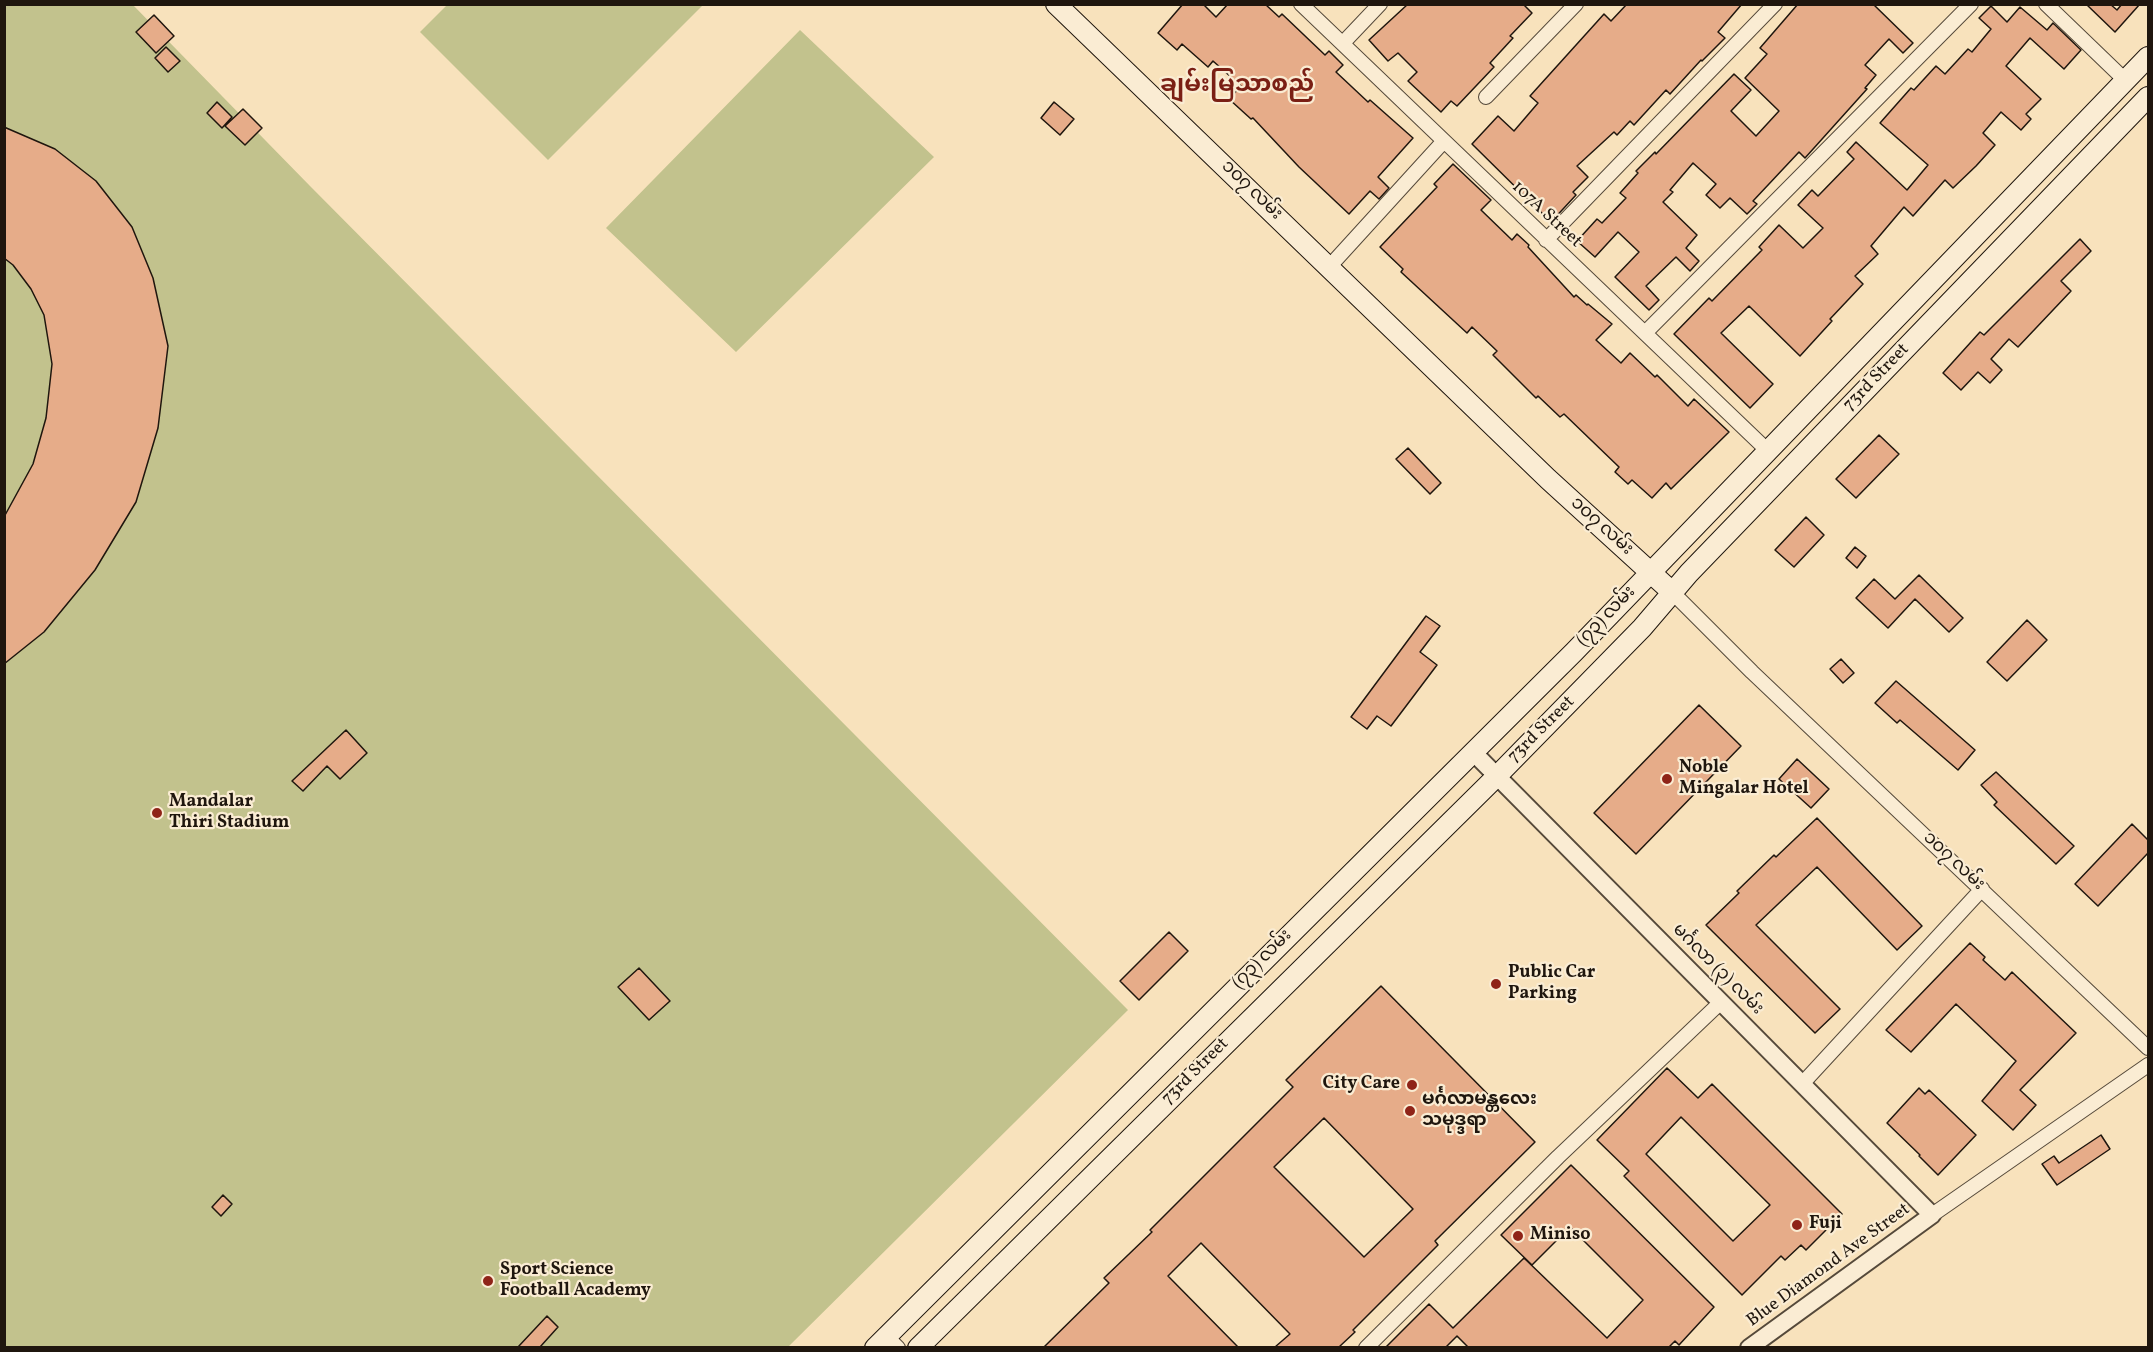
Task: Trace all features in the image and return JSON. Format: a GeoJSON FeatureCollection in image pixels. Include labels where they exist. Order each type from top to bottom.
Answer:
{"type":"FeatureCollection","features":[{"type":"Feature","properties":{"kind":"main road","name":"၁၀၇ လမ်း"},"geometry":{"type":"LineString","coordinates":[[1056,4],[1330,266],[1548,479],[1672,592]]}},
{"type":"Feature","properties":{"kind":"main road","name":"73rd Street"},"geometry":{"type":"LineString","coordinates":[[1650,572],[2148,57]]}},
{"type":"Feature","properties":{"kind":"main road","name":"73rd Street"},"geometry":{"type":"LineString","coordinates":[[918,1347],[1497,776],[1642,628],[1672,592],[2148,97]]}},
{"type":"Feature","properties":{"kind":"main road","name":"(၇၃) လမ်း"},"geometry":{"type":"LineString","coordinates":[[886,1344],[1574,652],[1650,572]]}},
{"type":"Feature","properties":{"kind":"street","name":"107A Street"},"geometry":{"type":"LineString","coordinates":[[1300,4],[1768,451]]}},
{"type":"Feature","properties":{"kind":"street"},"geometry":{"type":"LineString","coordinates":[[1343,43],[1380,4]]}},
{"type":"Feature","properties":{"kind":"street"},"geometry":{"type":"LineString","coordinates":[[1486,97],[1576,4]]}},
{"type":"Feature","properties":{"kind":"street"},"geometry":{"type":"LineString","coordinates":[[1546,240],[1775,4]]}},
{"type":"Feature","properties":{"kind":"street"},"geometry":{"type":"LineString","coordinates":[[1645,333],[1971,4]]}},
{"type":"Feature","properties":{"kind":"street"},"geometry":{"type":"LineString","coordinates":[[2046,4],[2126,81]]}},
{"type":"Feature","properties":{"kind":"street"},"geometry":{"type":"LineString","coordinates":[[1330,266],[1443,142]]}},
{"type":"Feature","properties":{"kind":"street","name":"၁၀၇ လမ်း"},"geometry":{"type":"LineString","coordinates":[[1672,592],[1752,672],[2148,1048]]}},
{"type":"Feature","properties":{"kind":"street","name":"မင်္ဂလာ (၃) လမ်း"},"geometry":{"type":"LineString","coordinates":[[1473,752],[1932,1215]]}},
{"type":"Feature","properties":{"kind":"street"},"geometry":{"type":"LineString","coordinates":[[1802,1084],[1982,889]]}},
{"type":"Feature","properties":{"kind":"street"},"geometry":{"type":"LineString","coordinates":[[1366,1347],[1557,1157],[1721,1002]]}},
{"type":"Feature","properties":{"kind":"street"},"geometry":{"type":"LineString","coordinates":[[1932,1215],[2148,1065]]}},
{"type":"Feature","properties":{"kind":"street","name":"Blue Diamond Ave Street"},"geometry":{"type":"LineString","coordinates":[[1749,1347],[1932,1215]]}},
{"type":"Feature","properties":{"kind":"green space"},"geometry":{"type":"Polygon","coordinates":[[[5,5],[133,5],[1128,1010],[788,1347],[5,1347],[5,5]]]}},
{"type":"Feature","properties":{"kind":"green space"},"geometry":{"type":"Polygon","coordinates":[[[447,5],[703,5],[548,160],[420,32],[447,5]]]}},
{"type":"Feature","properties":{"kind":"green space"},"geometry":{"type":"Polygon","coordinates":[[[800,30],[934,157],[736,352],[606,228],[800,30]]]}},
{"type":"Feature","properties":{"kind":"building"},"geometry":{"type":"Polygon","coordinates":[[[1183,4],[1203,4],[1216,17],[1228,4],[1265,4],[1279,17],[1282,14],[1325,55],[1329,51],[1343,65],[1336,72],[1368,102],[1370,100],[1413,138],[1378,177],[1389,188],[1379,199],[1370,191],[1349,214],[1299,167],[1253,118],[1251,119],[1229,99],[1241,86],[1213,61],[1208,67],[1182,44],[1177,50],[1158,33],[1183,4]]]}},
{"type":"Feature","properties":{"kind":"building"},"geometry":{"type":"Polygon","coordinates":[[[1408,4],[1523,4],[1532,13],[1510,36],[1513,38],[1490,63],[1494,67],[1457,106],[1451,101],[1441,112],[1408,81],[1417,72],[1398,53],[1388,61],[1369,40],[1408,4]]]}},
{"type":"Feature","properties":{"kind":"building"},"geometry":{"type":"Polygon","coordinates":[[[1627,4],[1742,4],[1718,32],[1725,38],[1670,94],[1666,90],[1634,125],[1630,121],[1617,135],[1614,132],[1577,166],[1588,177],[1573,192],[1576,195],[1551,222],[1472,144],[1498,116],[1514,131],[1538,103],[1530,96],[1604,14],[1611,21],[1627,4]]]}},
{"type":"Feature","properties":{"kind":"building"},"geometry":{"type":"Polygon","coordinates":[[[1798,4],[1873,4],[1913,43],[1903,53],[1889,39],[1865,65],[1876,75],[1865,88],[1867,89],[1805,158],[1799,152],[1753,201],[1757,204],[1747,214],[1730,198],[1720,208],[1706,195],[1716,184],[1693,163],[1670,190],[1673,192],[1663,202],[1697,235],[1686,248],[1699,261],[1690,271],[1676,257],[1646,286],[1659,300],[1649,310],[1615,277],[1639,252],[1618,232],[1595,257],[1577,241],[1597,219],[1602,223],[1626,198],[1620,193],[1638,173],[1636,171],[1655,152],[1656,154],[1734,74],[1751,90],[1731,111],[1756,136],[1779,111],[1745,78],[1767,54],[1760,48],[1798,4]]]}},
{"type":"Feature","properties":{"kind":"building"},"geometry":{"type":"Polygon","coordinates":[[[2086,4],[2110,4],[2117,10],[2122,4],[2140,4],[2115,32],[2086,4]]]}},
{"type":"Feature","properties":{"kind":"building"},"geometry":{"type":"Polygon","coordinates":[[[1991,6],[2007,22],[2020,7],[2047,30],[2053,23],[2081,50],[2064,69],[2030,38],[2006,66],[2041,99],[2026,114],[2031,119],[2021,130],[2001,112],[1983,133],[1995,145],[1976,166],[1953,188],[1945,180],[1913,216],[1904,207],[1871,246],[1878,254],[1855,276],[1863,284],[1800,356],[1749,306],[1721,333],[1773,384],[1750,408],[1674,334],[1709,298],[1712,301],[1762,250],[1759,247],[1779,225],[1803,248],[1823,228],[1798,205],[1812,190],[1818,196],[1854,159],[1847,152],[1856,142],[1907,190],[1928,165],[1880,123],[1911,88],[1914,90],[1936,66],[1945,74],[1968,49],[1972,52],[1991,29],[1979,18],[1991,6]]]}},
{"type":"Feature","properties":{"kind":"building"},"geometry":{"type":"Polygon","coordinates":[[[154,15],[174,36],[156,53],[136,32],[154,15]]]}},
{"type":"Feature","properties":{"kind":"building"},"geometry":{"type":"Polygon","coordinates":[[[166,47],[180,61],[168,72],[155,58],[166,47]]]}},
{"type":"Feature","properties":{"kind":"building"},"geometry":{"type":"Polygon","coordinates":[[[217,102],[232,117],[222,128],[207,113],[217,102]]]}},
{"type":"Feature","properties":{"kind":"building"},"geometry":{"type":"Polygon","coordinates":[[[1054,102],[1074,119],[1060,135],[1041,118],[1054,102]]]}},
{"type":"Feature","properties":{"kind":"building"},"geometry":{"type":"Polygon","coordinates":[[[243,109],[262,128],[245,145],[225,126],[243,109]]]}},
{"type":"Feature","properties":{"kind":"building"},"geometry":{"type":"Polygon","coordinates":[[[4,127],[55,149],[96,181],[132,227],[153,278],[168,346],[158,428],[136,502],[95,570],[44,632],[4,664],[4,517],[33,464],[46,418],[52,364],[44,315],[31,289],[13,265],[4,258],[4,127]]]}},
{"type":"Feature","properties":{"kind":"building"},"geometry":{"type":"Polygon","coordinates":[[[1453,164],[1491,200],[1481,210],[1512,240],[1517,234],[1574,297],[1576,295],[1612,324],[1596,340],[1621,363],[1630,353],[1655,377],[1657,375],[1688,406],[1694,399],[1729,432],[1671,489],[1666,483],[1652,498],[1632,480],[1628,484],[1615,472],[1619,467],[1564,414],[1560,417],[1538,396],[1536,398],[1493,355],[1497,351],[1472,327],[1467,333],[1401,272],[1403,269],[1380,247],[1437,187],[1434,184],[1453,164]]]}},
{"type":"Feature","properties":{"kind":"building"},"geometry":{"type":"Polygon","coordinates":[[[2080,239],[2091,251],[2061,281],[2071,291],[2018,347],[2009,339],[1991,359],[2002,370],[1990,383],[1978,372],[1961,390],[1943,373],[1980,332],[1984,335],[2080,239]]]}},
{"type":"Feature","properties":{"kind":"building"},"geometry":{"type":"Polygon","coordinates":[[[1879,435],[1899,454],[1856,498],[1836,479],[1879,435]]]}},
{"type":"Feature","properties":{"kind":"building"},"geometry":{"type":"Polygon","coordinates":[[[1408,448],[1441,483],[1430,494],[1396,459],[1408,448]]]}},
{"type":"Feature","properties":{"kind":"building"},"geometry":{"type":"Polygon","coordinates":[[[1806,517],[1824,535],[1794,567],[1775,550],[1806,517]]]}},
{"type":"Feature","properties":{"kind":"building"},"geometry":{"type":"Polygon","coordinates":[[[1855,547],[1866,556],[1857,568],[1846,558],[1855,547]]]}},
{"type":"Feature","properties":{"kind":"building"},"geometry":{"type":"Polygon","coordinates":[[[1919,575],[1963,618],[1949,632],[1915,599],[1888,628],[1856,598],[1874,579],[1895,599],[1919,575]]]}},
{"type":"Feature","properties":{"kind":"building"},"geometry":{"type":"Polygon","coordinates":[[[1426,616],[1440,626],[1420,652],[1437,665],[1391,726],[1377,716],[1367,729],[1351,717],[1426,616]]]}},
{"type":"Feature","properties":{"kind":"building"},"geometry":{"type":"Polygon","coordinates":[[[2027,620],[2047,640],[2007,681],[1987,662],[2027,620]]]}},
{"type":"Feature","properties":{"kind":"building"},"geometry":{"type":"Polygon","coordinates":[[[1841,659],[1854,673],[1843,683],[1830,669],[1841,659]]]}},
{"type":"Feature","properties":{"kind":"building"},"geometry":{"type":"Polygon","coordinates":[[[1896,681],[1975,750],[1958,770],[1900,720],[1897,723],[1875,703],[1896,681]]]}},
{"type":"Feature","properties":{"kind":"building","name":"Noble Mingalar Hotel"},"geometry":{"type":"Polygon","coordinates":[[[1699,705],[1741,746],[1636,854],[1594,813],[1699,705]]]}},
{"type":"Feature","properties":{"kind":"building"},"geometry":{"type":"Polygon","coordinates":[[[346,730],[367,753],[340,779],[327,766],[303,791],[292,781],[346,730]]]}},
{"type":"Feature","properties":{"kind":"building"},"geometry":{"type":"Polygon","coordinates":[[[1797,759],[1829,789],[1811,808],[1779,779],[1797,759]]]}},
{"type":"Feature","properties":{"kind":"building"},"geometry":{"type":"Polygon","coordinates":[[[1996,772],[2074,846],[2056,864],[1994,805],[1997,802],[1981,785],[1996,772]]]}},
{"type":"Feature","properties":{"kind":"building"},"geometry":{"type":"Polygon","coordinates":[[[1817,818],[1922,926],[1897,950],[1817,867],[1756,925],[1840,1009],[1815,1033],[1706,925],[1774,855],[1776,857],[1817,818]]]}},
{"type":"Feature","properties":{"kind":"building"},"geometry":{"type":"Polygon","coordinates":[[[2132,824],[2148,840],[2148,853],[2098,906],[2075,884],[2132,824]]]}},
{"type":"Feature","properties":{"kind":"building"},"geometry":{"type":"Polygon","coordinates":[[[1169,932],[1188,951],[1139,1000],[1120,981],[1169,932]]]}},
{"type":"Feature","properties":{"kind":"building"},"geometry":{"type":"Polygon","coordinates":[[[1970,943],[1985,957],[1983,960],[2005,980],[2012,972],[2076,1033],[2020,1090],[2036,1105],[2013,1130],[1982,1101],[2016,1061],[1956,1004],[1911,1052],[1886,1030],[1970,943]]]}},
{"type":"Feature","properties":{"kind":"building"},"geometry":{"type":"Polygon","coordinates":[[[639,968],[670,1001],[649,1020],[618,987],[639,968]]]}},
{"type":"Feature","properties":{"kind":"building"},"geometry":{"type":"Polygon","coordinates":[[[1381,986],[1535,1142],[1435,1241],[1438,1245],[1339,1347],[1275,1347],[1290,1334],[1201,1243],[1168,1276],[1238,1347],[1044,1347],[1109,1283],[1104,1278],[1293,1087],[1286,1080],[1381,986]],[[1324,1118],[1274,1167],[1364,1257],[1413,1209],[1324,1118]]]}},
{"type":"Feature","properties":{"kind":"building"},"geometry":{"type":"Polygon","coordinates":[[[1667,1068],[1698,1098],[1712,1084],[1842,1214],[1806,1250],[1801,1245],[1785,1260],[1781,1256],[1742,1295],[1624,1176],[1629,1171],[1597,1140],[1667,1068]],[[1681,1117],[1646,1154],[1733,1241],[1770,1205],[1681,1117]]]}},
{"type":"Feature","properties":{"kind":"building"},"geometry":{"type":"Polygon","coordinates":[[[1919,1088],[1925,1094],[1929,1090],[1976,1135],[1938,1175],[1887,1123],[1919,1088]]]}},
{"type":"Feature","properties":{"kind":"building"},"geometry":{"type":"Polygon","coordinates":[[[2101,1135],[2110,1149],[2057,1185],[2042,1164],[2054,1156],[2059,1163],[2101,1135]]]}},
{"type":"Feature","properties":{"kind":"building"},"geometry":{"type":"Polygon","coordinates":[[[1571,1165],[1714,1307],[1679,1345],[1675,1341],[1669,1347],[1468,1347],[1457,1336],[1446,1347],[1386,1347],[1429,1304],[1453,1328],[1524,1258],[1607,1338],[1643,1300],[1570,1227],[1532,1265],[1501,1235],[1571,1165]]]}},
{"type":"Feature","properties":{"kind":"building"},"geometry":{"type":"Polygon","coordinates":[[[223,1195],[232,1204],[221,1216],[212,1207],[223,1195]]]}},
{"type":"Feature","properties":{"kind":"building"},"geometry":{"type":"Polygon","coordinates":[[[547,1316],[558,1327],[540,1347],[518,1347],[547,1316]]]}},
{"type":"Feature","properties":{"kind":"place","name":"Noble Mingalar Hotel"},"geometry":{"type":"Point","coordinates":[1667,779]}},
{"type":"Feature","properties":{"kind":"place","name":"Mandalar Thiri Stadium"},"geometry":{"type":"Point","coordinates":[157,813]}},
{"type":"Feature","properties":{"kind":"place","name":"Public Car Parking"},"geometry":{"type":"Point","coordinates":[1496,984]}},
{"type":"Feature","properties":{"kind":"place","name":"City Care"},"geometry":{"type":"Point","coordinates":[1412,1085]}},
{"type":"Feature","properties":{"kind":"place","name":"မင်္ဂလာမန္တလေး သမုဒ္ဒရာ"},"geometry":{"type":"Point","coordinates":[1410,1111]}},
{"type":"Feature","properties":{"kind":"place","name":"Fuji"},"geometry":{"type":"Point","coordinates":[1797,1225]}},
{"type":"Feature","properties":{"kind":"place","name":"Miniso"},"geometry":{"type":"Point","coordinates":[1518,1236]}},
{"type":"Feature","properties":{"kind":"place","name":"Sport Science Football Academy"},"geometry":{"type":"Point","coordinates":[488,1281]}},
{"type":"Feature","properties":{"kind":"district","name":"ချမ်းမြသာစည်"},"geometry":{"type":"Point","coordinates":[1237,87]}}]}
